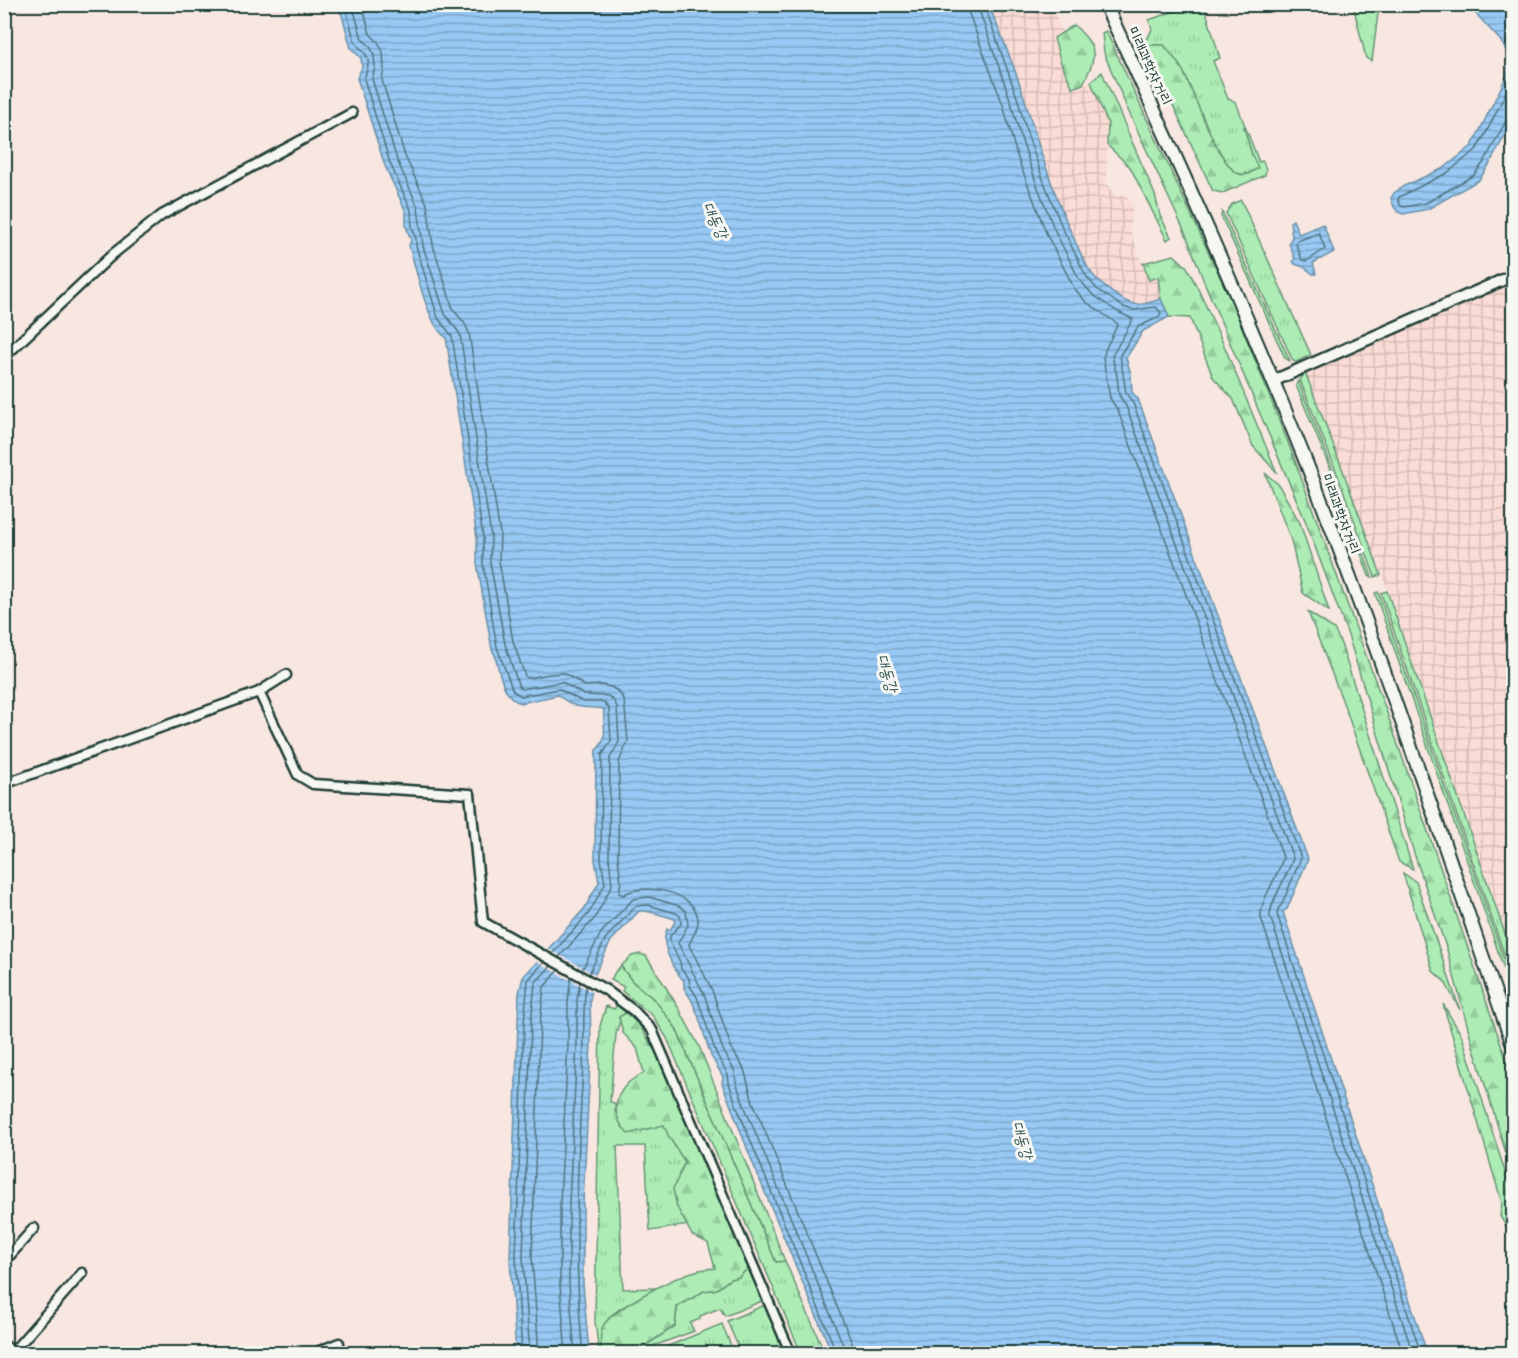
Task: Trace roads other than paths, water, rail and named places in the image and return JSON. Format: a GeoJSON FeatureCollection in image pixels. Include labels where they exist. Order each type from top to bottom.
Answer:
{"type":"FeatureCollection","features":[{"type":"Feature","properties":{"kind":"main road","name":"미래과학자거리"},"geometry":{"type":"LineString","coordinates":[[1105,4],[1191,188],[1240,300],[1315,485],[1383,669],[1514,1048]]}},
{"type":"Feature","properties":{"kind":"street"},"geometry":{"type":"LineString","coordinates":[[4,357],[112,254],[162,215],[352,113]]}},
{"type":"Feature","properties":{"kind":"street"},"geometry":{"type":"LineString","coordinates":[[1273,381],[1514,275]]}},
{"type":"Feature","properties":{"kind":"street"},"geometry":{"type":"LineString","coordinates":[[4,784],[259,692],[286,675]]}},
{"type":"Feature","properties":{"kind":"street"},"geometry":{"type":"LineString","coordinates":[[259,692],[298,775],[313,784],[470,794],[483,922],[606,990],[634,1011],[652,1030],[792,1353]]}},
{"type":"Feature","properties":{"kind":"street"},"geometry":{"type":"LineString","coordinates":[[4,1262],[34,1228]]}},
{"type":"Feature","properties":{"kind":"street"},"geometry":{"type":"LineString","coordinates":[[10,1351],[82,1274]]}},
{"type":"Feature","properties":{"kind":"street"},"geometry":{"type":"LineString","coordinates":[[312,1353],[339,1342]]}},
{"type":"Feature","properties":{"kind":"water","name":"대동강"},"geometry":{"type":"Polygon","coordinates":[[[336,5],[989,5],[1017,76],[1054,190],[1088,268],[1106,288],[1129,303],[1141,304],[1161,299],[1169,317],[1143,331],[1126,358],[1131,374],[1132,392],[1138,399],[1308,859],[1287,909],[1283,912],[1427,1353],[832,1353],[752,1161],[722,1083],[723,1077],[711,1056],[698,1015],[684,988],[684,981],[666,949],[665,935],[675,919],[652,912],[639,911],[611,941],[594,976],[590,1000],[591,1044],[583,1203],[583,1284],[589,1353],[516,1353],[510,1258],[519,993],[523,977],[584,909],[599,882],[595,860],[596,750],[604,736],[604,709],[576,706],[558,695],[521,703],[510,696],[503,684],[492,650],[477,563],[477,538],[446,337],[434,322],[423,296],[409,246],[411,240],[406,226],[406,212],[385,166],[357,78],[362,67],[361,58],[351,48],[342,15],[336,5]]]}},
{"type":"Feature","properties":{"kind":"water"},"geometry":{"type":"Polygon","coordinates":[[[1468,5],[1513,5],[1513,120],[1479,180],[1428,209],[1403,214],[1394,207],[1391,198],[1394,193],[1444,168],[1472,146],[1508,73],[1509,55],[1500,40],[1468,5]]]}},
{"type":"Feature","properties":{"kind":"water"},"geometry":{"type":"Polygon","coordinates":[[[1293,220],[1299,234],[1323,224],[1334,252],[1313,263],[1316,274],[1293,261],[1295,259],[1289,243],[1292,237],[1290,222],[1293,220]]]}}]}
